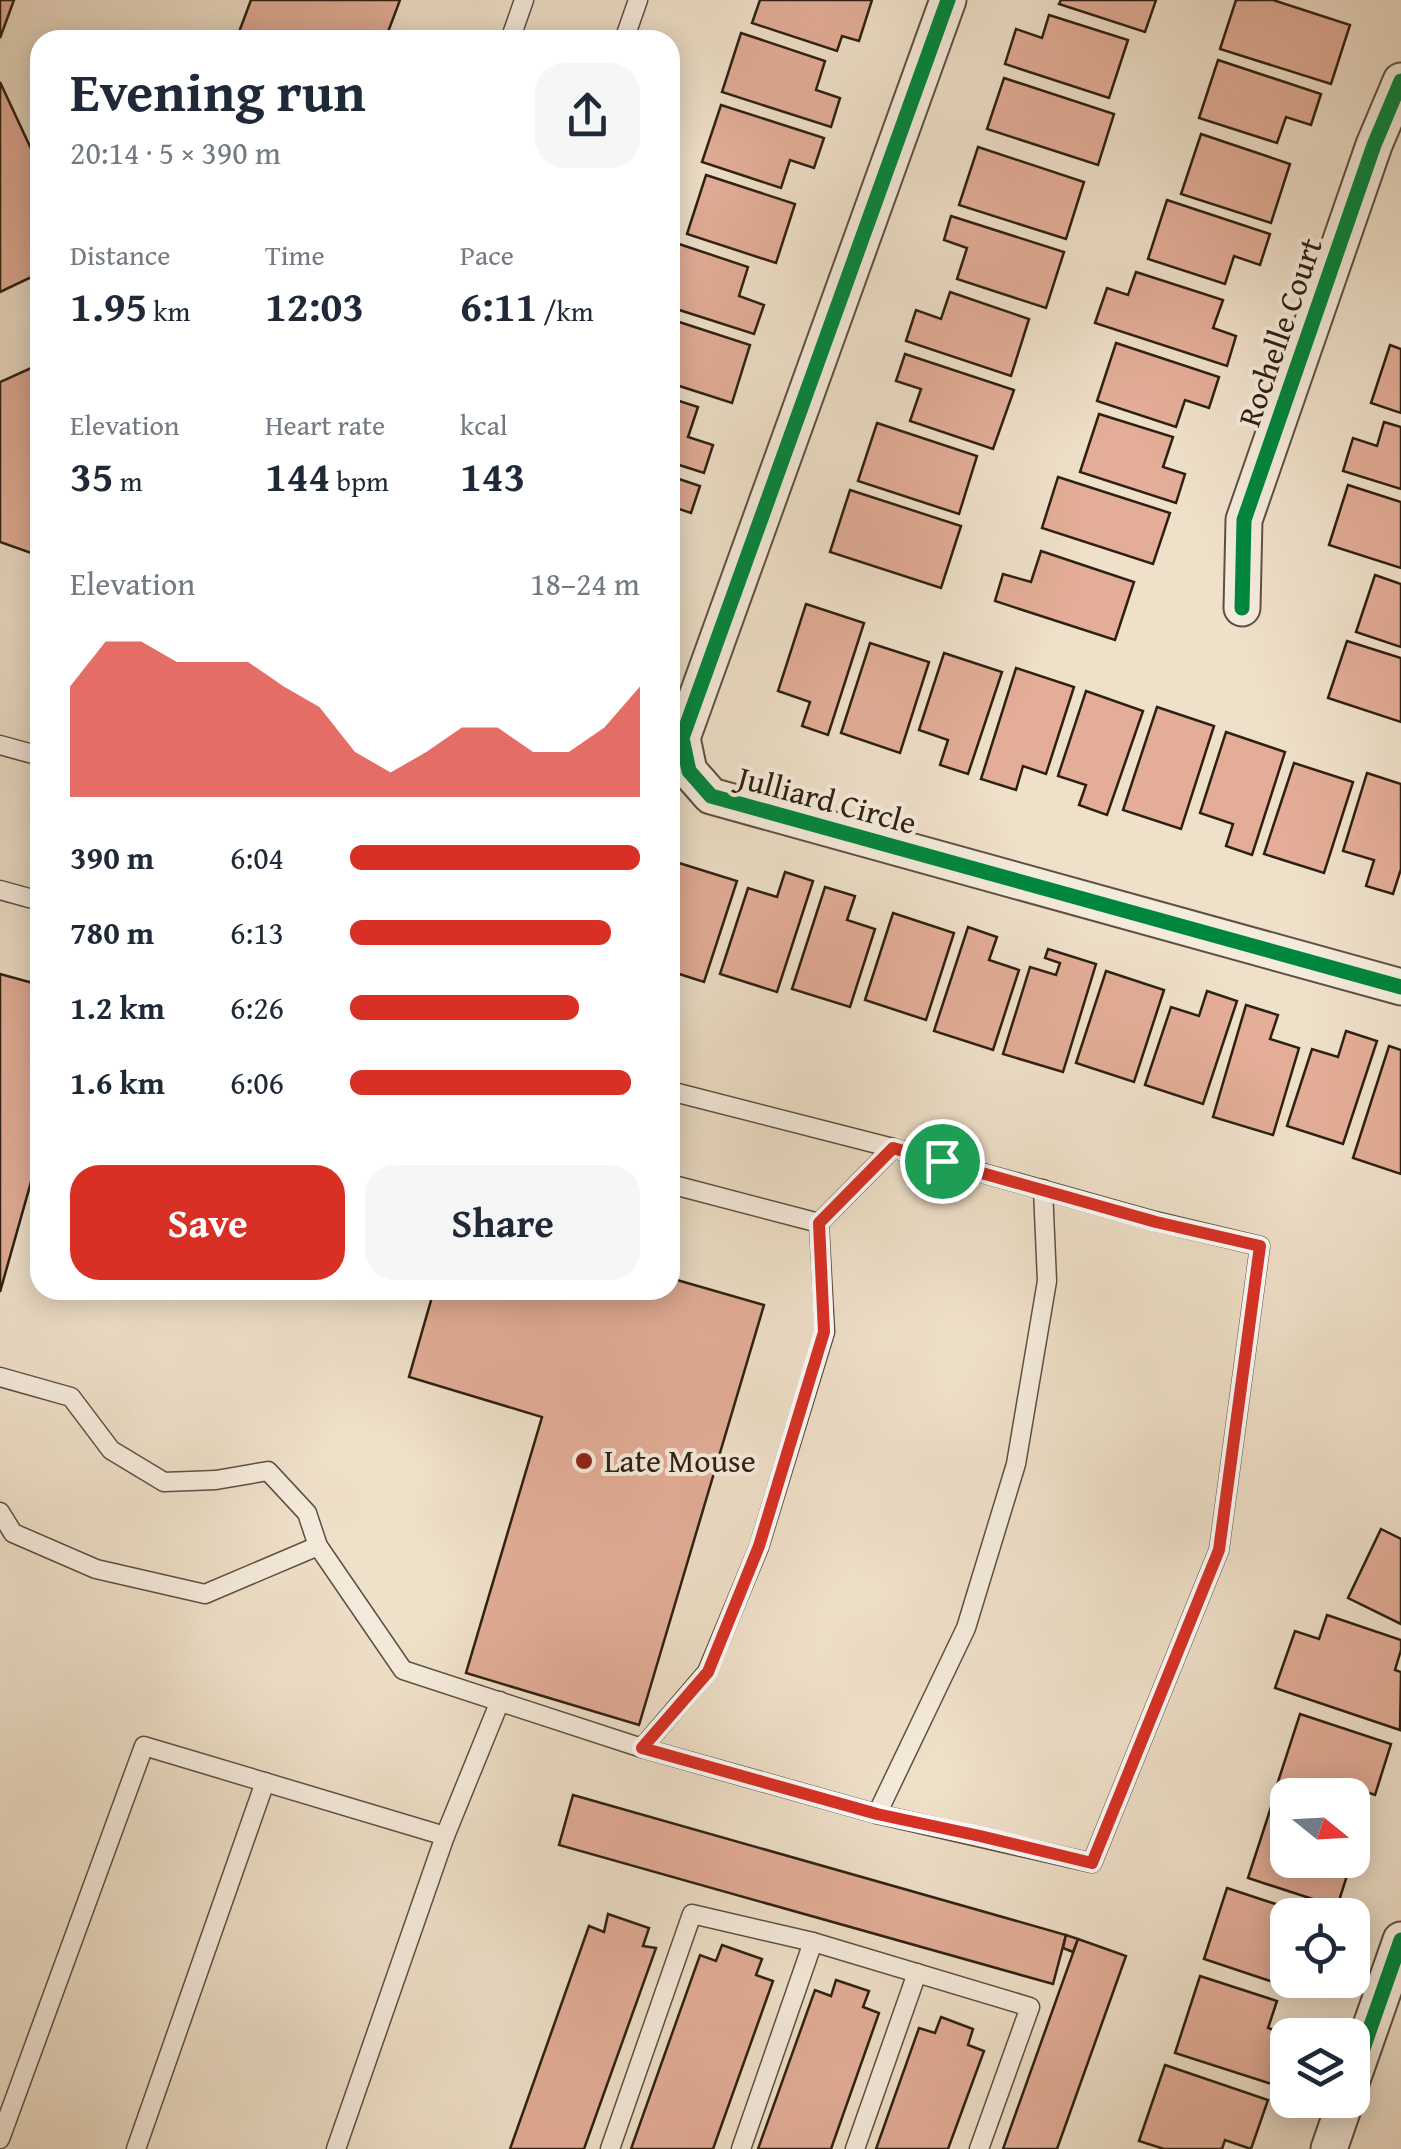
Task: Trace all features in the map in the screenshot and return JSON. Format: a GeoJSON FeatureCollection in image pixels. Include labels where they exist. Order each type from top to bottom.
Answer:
{"type":"FeatureCollection","features":[{"type":"Feature","properties":{"kind":"street","name":"Julliard Circle"},"geometry":{"type":"LineString","coordinates":[[948,0],[682,738],[689,771],[711,796],[1401,987]]}},
{"type":"Feature","properties":{"kind":"street","name":"Rochelle Court"},"geometry":{"type":"LineString","coordinates":[[1242,608],[1244,520],[1374,145],[1401,82]]}},
{"type":"Feature","properties":{"kind":"street"},"geometry":{"type":"LineString","coordinates":[[1370,2029],[1401,1940]]}},
{"type":"Feature","properties":{"kind":"street"},"geometry":{"type":"LineString","coordinates":[[1329,2149],[1340,2118]]}},
{"type":"Feature","properties":{"kind":"lane"},"geometry":{"type":"LineString","coordinates":[[514,30],[524,0]]}},
{"type":"Feature","properties":{"kind":"lane"},"geometry":{"type":"LineString","coordinates":[[628,30],[638,0]]}},
{"type":"Feature","properties":{"kind":"lane"},"geometry":{"type":"LineString","coordinates":[[0,745],[30,753]]}},
{"type":"Feature","properties":{"kind":"lane"},"geometry":{"type":"LineString","coordinates":[[0,890],[30,899]]}},
{"type":"Feature","properties":{"kind":"lane"},"geometry":{"type":"LineString","coordinates":[[0,1377],[71,1398],[112,1450],[164,1482],[216,1480],[268,1471],[307,1514],[318,1546],[403,1670],[642,1748],[877,1814],[1092,1863],[1219,1550],[1260,1246],[1156,1222],[1043,1188],[680,1094]]}},
{"type":"Feature","properties":{"kind":"lane"},"geometry":{"type":"LineString","coordinates":[[642,1748],[708,1672],[759,1546],[824,1332],[819,1223],[893,1148]]}},
{"type":"Feature","properties":{"kind":"lane"},"geometry":{"type":"LineString","coordinates":[[680,1187],[819,1223]]}},
{"type":"Feature","properties":{"kind":"lane"},"geometry":{"type":"LineString","coordinates":[[877,1814],[966,1628],[1016,1464],[1047,1281],[1043,1188]]}},
{"type":"Feature","properties":{"kind":"lane"},"geometry":{"type":"LineString","coordinates":[[0,1512],[12,1533],[96,1569],[205,1594],[318,1546]]}},
{"type":"Feature","properties":{"kind":"lane"},"geometry":{"type":"LineString","coordinates":[[336,2149],[446,1836],[500,1702]]}},
{"type":"Feature","properties":{"kind":"lane"},"geometry":{"type":"LineString","coordinates":[[0,2139],[144,1746],[446,1836]]}},
{"type":"Feature","properties":{"kind":"lane"},"geometry":{"type":"LineString","coordinates":[[136,2149],[265,1782]]}},
{"type":"Feature","properties":{"kind":"lane"},"geometry":{"type":"LineString","coordinates":[[610,2149],[692,1914],[813,1942],[1030,2007],[979,2149]]}},
{"type":"Feature","properties":{"kind":"lane"},"geometry":{"type":"LineString","coordinates":[[740,2149],[813,1942]]}},
{"type":"Feature","properties":{"kind":"lane"},"geometry":{"type":"LineString","coordinates":[[855,2149],[916,1973]]}},
{"type":"Feature","properties":{"kind":"building"},"geometry":{"type":"Polygon","coordinates":[[[0,0],[14,0],[0,38],[0,0]]]}},
{"type":"Feature","properties":{"kind":"building"},"geometry":{"type":"Polygon","coordinates":[[[251,0],[400,0],[389,30],[240,30],[251,0]]]}},
{"type":"Feature","properties":{"kind":"building"},"geometry":{"type":"Polygon","coordinates":[[[760,0],[872,0],[859,41],[842,36],[837,51],[752,23],[760,0]]]}},
{"type":"Feature","properties":{"kind":"building"},"geometry":{"type":"Polygon","coordinates":[[[1061,0],[1156,0],[1145,32],[1059,4],[1061,0]]]}},
{"type":"Feature","properties":{"kind":"building"},"geometry":{"type":"Polygon","coordinates":[[[1236,0],[1273,0],[1350,25],[1331,84],[1220,49],[1236,0]]]}},
{"type":"Feature","properties":{"kind":"building"},"geometry":{"type":"Polygon","coordinates":[[[1049,15],[1128,40],[1109,98],[1005,64],[1016,29],[1042,38],[1049,15]]]}},
{"type":"Feature","properties":{"kind":"building"},"geometry":{"type":"Polygon","coordinates":[[[741,33],[825,61],[816,90],[840,98],[831,127],[722,92],[741,33]]]}},
{"type":"Feature","properties":{"kind":"building"},"geometry":{"type":"Polygon","coordinates":[[[1218,60],[1321,94],[1311,125],[1286,117],[1277,143],[1199,118],[1218,60]]]}},
{"type":"Feature","properties":{"kind":"building"},"geometry":{"type":"Polygon","coordinates":[[[1004,78],[1114,114],[1098,165],[987,129],[1004,78]]]}},
{"type":"Feature","properties":{"kind":"building"},"geometry":{"type":"Polygon","coordinates":[[[0,82],[30,146],[30,278],[0,292],[0,82]]]}},
{"type":"Feature","properties":{"kind":"building"},"geometry":{"type":"Polygon","coordinates":[[[721,105],[824,138],[814,168],[790,160],[781,188],[702,162],[721,105]]]}},
{"type":"Feature","properties":{"kind":"building"},"geometry":{"type":"Polygon","coordinates":[[[1201,134],[1290,164],[1271,223],[1181,194],[1201,134]]]}},
{"type":"Feature","properties":{"kind":"building"},"geometry":{"type":"Polygon","coordinates":[[[978,147],[1084,182],[1066,239],[959,205],[978,147]]]}},
{"type":"Feature","properties":{"kind":"building"},"geometry":{"type":"Polygon","coordinates":[[[706,175],[795,204],[776,263],[687,234],[706,175]]]}},
{"type":"Feature","properties":{"kind":"building"},"geometry":{"type":"Polygon","coordinates":[[[1167,200],[1270,234],[1260,265],[1234,256],[1225,284],[1148,259],[1167,200]]]}},
{"type":"Feature","properties":{"kind":"building"},"geometry":{"type":"Polygon","coordinates":[[[951,216],[1064,252],[1046,308],[957,279],[967,248],[944,240],[951,216]]]}},
{"type":"Feature","properties":{"kind":"building"},"geometry":{"type":"Polygon","coordinates":[[[680,244],[748,267],[739,296],[764,305],[754,334],[680,310],[680,244]]]}},
{"type":"Feature","properties":{"kind":"building"},"geometry":{"type":"Polygon","coordinates":[[[1136,272],[1223,300],[1213,328],[1236,336],[1227,366],[1095,323],[1107,288],[1128,295],[1136,272]]]}},
{"type":"Feature","properties":{"kind":"building"},"geometry":{"type":"Polygon","coordinates":[[[950,292],[1029,319],[1011,376],[906,341],[916,310],[941,319],[950,292]]]}},
{"type":"Feature","properties":{"kind":"building"},"geometry":{"type":"Polygon","coordinates":[[[680,322],[750,345],[732,403],[680,386],[680,322]]]}},
{"type":"Feature","properties":{"kind":"building"},"geometry":{"type":"Polygon","coordinates":[[[1116,343],[1219,377],[1209,408],[1185,400],[1176,427],[1097,401],[1116,343]]]}},
{"type":"Feature","properties":{"kind":"building"},"geometry":{"type":"Polygon","coordinates":[[[1390,345],[1401,349],[1401,413],[1371,403],[1390,345]]]}},
{"type":"Feature","properties":{"kind":"building"},"geometry":{"type":"Polygon","coordinates":[[[905,354],[1014,390],[993,449],[910,421],[921,389],[896,381],[905,354]]]}},
{"type":"Feature","properties":{"kind":"building"},"geometry":{"type":"Polygon","coordinates":[[[30,368],[30,553],[0,542],[0,382],[30,368]]]}},
{"type":"Feature","properties":{"kind":"building"},"geometry":{"type":"Polygon","coordinates":[[[680,401],[698,407],[688,437],[713,445],[704,473],[680,465],[680,401]]]}},
{"type":"Feature","properties":{"kind":"building"},"geometry":{"type":"Polygon","coordinates":[[[1099,414],[1173,437],[1163,467],[1185,474],[1176,503],[1080,472],[1099,414]]]}},
{"type":"Feature","properties":{"kind":"building"},"geometry":{"type":"Polygon","coordinates":[[[1384,422],[1401,427],[1401,489],[1343,471],[1353,438],[1377,446],[1384,422]]]}},
{"type":"Feature","properties":{"kind":"building"},"geometry":{"type":"Polygon","coordinates":[[[877,423],[977,456],[959,514],[858,481],[877,423]]]}},
{"type":"Feature","properties":{"kind":"building"},"geometry":{"type":"Polygon","coordinates":[[[1058,477],[1170,513],[1153,564],[1042,528],[1058,477]]]}},
{"type":"Feature","properties":{"kind":"building"},"geometry":{"type":"Polygon","coordinates":[[[680,479],[700,486],[691,513],[680,509],[680,479]]]}},
{"type":"Feature","properties":{"kind":"building"},"geometry":{"type":"Polygon","coordinates":[[[1348,485],[1401,502],[1401,568],[1329,545],[1348,485]]]}},
{"type":"Feature","properties":{"kind":"building"},"geometry":{"type":"Polygon","coordinates":[[[850,490],[961,526],[941,588],[830,552],[850,490]]]}},
{"type":"Feature","properties":{"kind":"building"},"geometry":{"type":"Polygon","coordinates":[[[1041,551],[1134,582],[1115,640],[995,601],[1003,574],[1031,582],[1041,551]]]}},
{"type":"Feature","properties":{"kind":"building"},"geometry":{"type":"Polygon","coordinates":[[[1375,575],[1401,584],[1401,647],[1356,632],[1375,575]]]}},
{"type":"Feature","properties":{"kind":"building"},"geometry":{"type":"Polygon","coordinates":[[[806,604],[864,623],[828,735],[802,726],[810,702],[778,691],[806,604]]]}},
{"type":"Feature","properties":{"kind":"building"},"geometry":{"type":"Polygon","coordinates":[[[1347,641],[1401,658],[1401,722],[1328,698],[1347,641]]]}},
{"type":"Feature","properties":{"kind":"building"},"geometry":{"type":"Polygon","coordinates":[[[870,643],[929,662],[900,753],[841,733],[870,643]]]}},
{"type":"Feature","properties":{"kind":"building"},"geometry":{"type":"Polygon","coordinates":[[[944,653],[1002,672],[968,774],[940,765],[948,740],[919,730],[944,653]]]}},
{"type":"Feature","properties":{"kind":"building"},"geometry":{"type":"Polygon","coordinates":[[[1016,668],[1074,687],[1046,774],[1023,766],[1016,790],[981,779],[1016,668]]]}},
{"type":"Feature","properties":{"kind":"building"},"geometry":{"type":"Polygon","coordinates":[[[1086,691],[1143,711],[1107,815],[1079,805],[1086,785],[1058,776],[1086,691]]]}},
{"type":"Feature","properties":{"kind":"building"},"geometry":{"type":"Polygon","coordinates":[[[1157,707],[1214,726],[1181,829],[1123,810],[1157,707]]]}},
{"type":"Feature","properties":{"kind":"building"},"geometry":{"type":"Polygon","coordinates":[[[1226,732],[1285,752],[1252,855],[1226,846],[1233,824],[1200,813],[1226,732]]]}},
{"type":"Feature","properties":{"kind":"building"},"geometry":{"type":"Polygon","coordinates":[[[1294,763],[1353,782],[1324,873],[1264,854],[1294,763]]]}},
{"type":"Feature","properties":{"kind":"building"},"geometry":{"type":"Polygon","coordinates":[[[1367,773],[1401,784],[1401,869],[1393,894],[1366,886],[1374,860],[1343,851],[1367,773]]]}},
{"type":"Feature","properties":{"kind":"building"},"geometry":{"type":"Polygon","coordinates":[[[680,863],[737,881],[704,982],[680,974],[680,863]]]}},
{"type":"Feature","properties":{"kind":"building"},"geometry":{"type":"Polygon","coordinates":[[[785,872],[813,881],[777,992],[720,974],[748,888],[777,897],[785,872]]]}},
{"type":"Feature","properties":{"kind":"building"},"geometry":{"type":"Polygon","coordinates":[[[825,887],[855,896],[847,920],[875,929],[850,1007],[792,989],[825,887]]]}},
{"type":"Feature","properties":{"kind":"building"},"geometry":{"type":"Polygon","coordinates":[[[893,913],[954,933],[926,1020],[865,1000],[893,913]]]}},
{"type":"Feature","properties":{"kind":"building"},"geometry":{"type":"Polygon","coordinates":[[[968,927],[997,937],[989,960],[1019,970],[993,1050],[934,1031],[968,927]]]}},
{"type":"Feature","properties":{"kind":"building"},"geometry":{"type":"Polygon","coordinates":[[[1048,949],[1096,964],[1063,1072],[1003,1054],[1030,967],[1056,975],[1060,963],[1045,958],[1048,949]]]}},
{"type":"Feature","properties":{"kind":"building"},"geometry":{"type":"Polygon","coordinates":[[[1106,971],[1164,990],[1134,1082],[1076,1063],[1106,971]]]}},
{"type":"Feature","properties":{"kind":"building"},"geometry":{"type":"Polygon","coordinates":[[[0,974],[30,982],[30,1186],[0,1292],[0,974]]]}},
{"type":"Feature","properties":{"kind":"building"},"geometry":{"type":"Polygon","coordinates":[[[1207,991],[1237,1001],[1203,1104],[1145,1085],[1171,1007],[1199,1016],[1207,991]]]}},
{"type":"Feature","properties":{"kind":"building"},"geometry":{"type":"Polygon","coordinates":[[[1246,1005],[1278,1015],[1270,1039],[1299,1048],[1273,1135],[1213,1117],[1246,1005]]]}},
{"type":"Feature","properties":{"kind":"building"},"geometry":{"type":"Polygon","coordinates":[[[1346,1031],[1377,1041],[1343,1144],[1287,1126],[1312,1049],[1338,1057],[1346,1031]]]}},
{"type":"Feature","properties":{"kind":"building"},"geometry":{"type":"Polygon","coordinates":[[[1389,1046],[1401,1050],[1401,1174],[1353,1158],[1389,1046]]]}},
{"type":"Feature","properties":{"kind":"building"},"geometry":{"type":"Polygon","coordinates":[[[680,1281],[764,1305],[639,1725],[466,1673],[542,1417],[409,1377],[431,1300],[680,1300],[680,1281]]]}},
{"type":"Feature","properties":{"kind":"building"},"geometry":{"type":"Polygon","coordinates":[[[1381,1529],[1401,1539],[1401,1624],[1348,1598],[1381,1529]]]}},
{"type":"Feature","properties":{"kind":"building"},"geometry":{"type":"Polygon","coordinates":[[[1327,1615],[1401,1640],[1395,1670],[1401,1672],[1400,1730],[1275,1688],[1295,1631],[1319,1639],[1327,1615]]]}},
{"type":"Feature","properties":{"kind":"building"},"geometry":{"type":"Polygon","coordinates":[[[1300,1714],[1391,1744],[1375,1795],[1370,1793],[1370,1778],[1279,1778],[1300,1714]]]}},
{"type":"Feature","properties":{"kind":"building"},"geometry":{"type":"Polygon","coordinates":[[[573,1795],[1066,1935],[1053,1984],[559,1845],[573,1795]]]}},
{"type":"Feature","properties":{"kind":"building"},"geometry":{"type":"Polygon","coordinates":[[[1270,1810],[1270,1878],[1346,1878],[1340,1898],[1309,1898],[1248,1878],[1270,1810]]]}},
{"type":"Feature","properties":{"kind":"building"},"geometry":{"type":"Polygon","coordinates":[[[1227,1888],[1270,1902],[1270,1981],[1204,1959],[1227,1888]]]}},
{"type":"Feature","properties":{"kind":"building"},"geometry":{"type":"Polygon","coordinates":[[[608,1914],[649,1928],[643,1946],[656,1948],[584,2149],[510,2149],[589,1926],[604,1932],[608,1914]]]}},
{"type":"Feature","properties":{"kind":"building"},"geometry":{"type":"Polygon","coordinates":[[[1066,1935],[1078,1939],[1073,1952],[1063,1948],[1066,1935]]]}},
{"type":"Feature","properties":{"kind":"building"},"geometry":{"type":"Polygon","coordinates":[[[1078,1939],[1126,1956],[1057,2149],[1003,2149],[1078,1939]]]}},
{"type":"Feature","properties":{"kind":"building"},"geometry":{"type":"Polygon","coordinates":[[[722,1945],[762,1959],[756,1975],[773,1981],[713,2149],[631,2149],[700,1955],[716,1961],[722,1945]]]}},
{"type":"Feature","properties":{"kind":"building"},"geometry":{"type":"Polygon","coordinates":[[[1200,1976],[1277,2001],[1268,2028],[1270,2083],[1175,2053],[1200,1976]]]}},
{"type":"Feature","properties":{"kind":"building"},"geometry":{"type":"Polygon","coordinates":[[[836,1980],[869,1991],[863,2007],[879,2013],[831,2149],[758,2149],[815,1990],[831,1996],[836,1980]]]}},
{"type":"Feature","properties":{"kind":"building"},"geometry":{"type":"Polygon","coordinates":[[[941,2017],[973,2029],[968,2045],[984,2051],[948,2149],[876,2149],[919,2028],[935,2033],[941,2017]]]}},
{"type":"Feature","properties":{"kind":"building"},"geometry":{"type":"Polygon","coordinates":[[[1165,2065],[1268,2100],[1251,2149],[1225,2140],[1222,2149],[1164,2149],[1139,2141],[1165,2065]]]}},
{"type":"Feature","properties":{"kind":"cycle path"},"geometry":{"type":"LineString","coordinates":[[948,0],[682,738],[689,771],[711,796],[1401,987]]}},
{"type":"Feature","properties":{"kind":"cycle path"},"geometry":{"type":"LineString","coordinates":[[1242,608],[1244,520],[1374,145],[1401,81]]}},
{"type":"Feature","properties":{"kind":"cycle path"},"geometry":{"type":"LineString","coordinates":[[1370,2029],[1401,1940]]}},
{"type":"Feature","properties":{"kind":"place","name":"Late Mouse"},"geometry":{"type":"Point","coordinates":[584,1461]}},
{"type":"Feature","properties":{"kind":"route"},"geometry":{"type":"LineString","coordinates":[[893,1148],[942,1161],[1156,1222],[1260,1246],[1219,1550],[1092,1863],[877,1814],[642,1748],[708,1672],[759,1546],[824,1332],[819,1223],[893,1148]]}}]}
